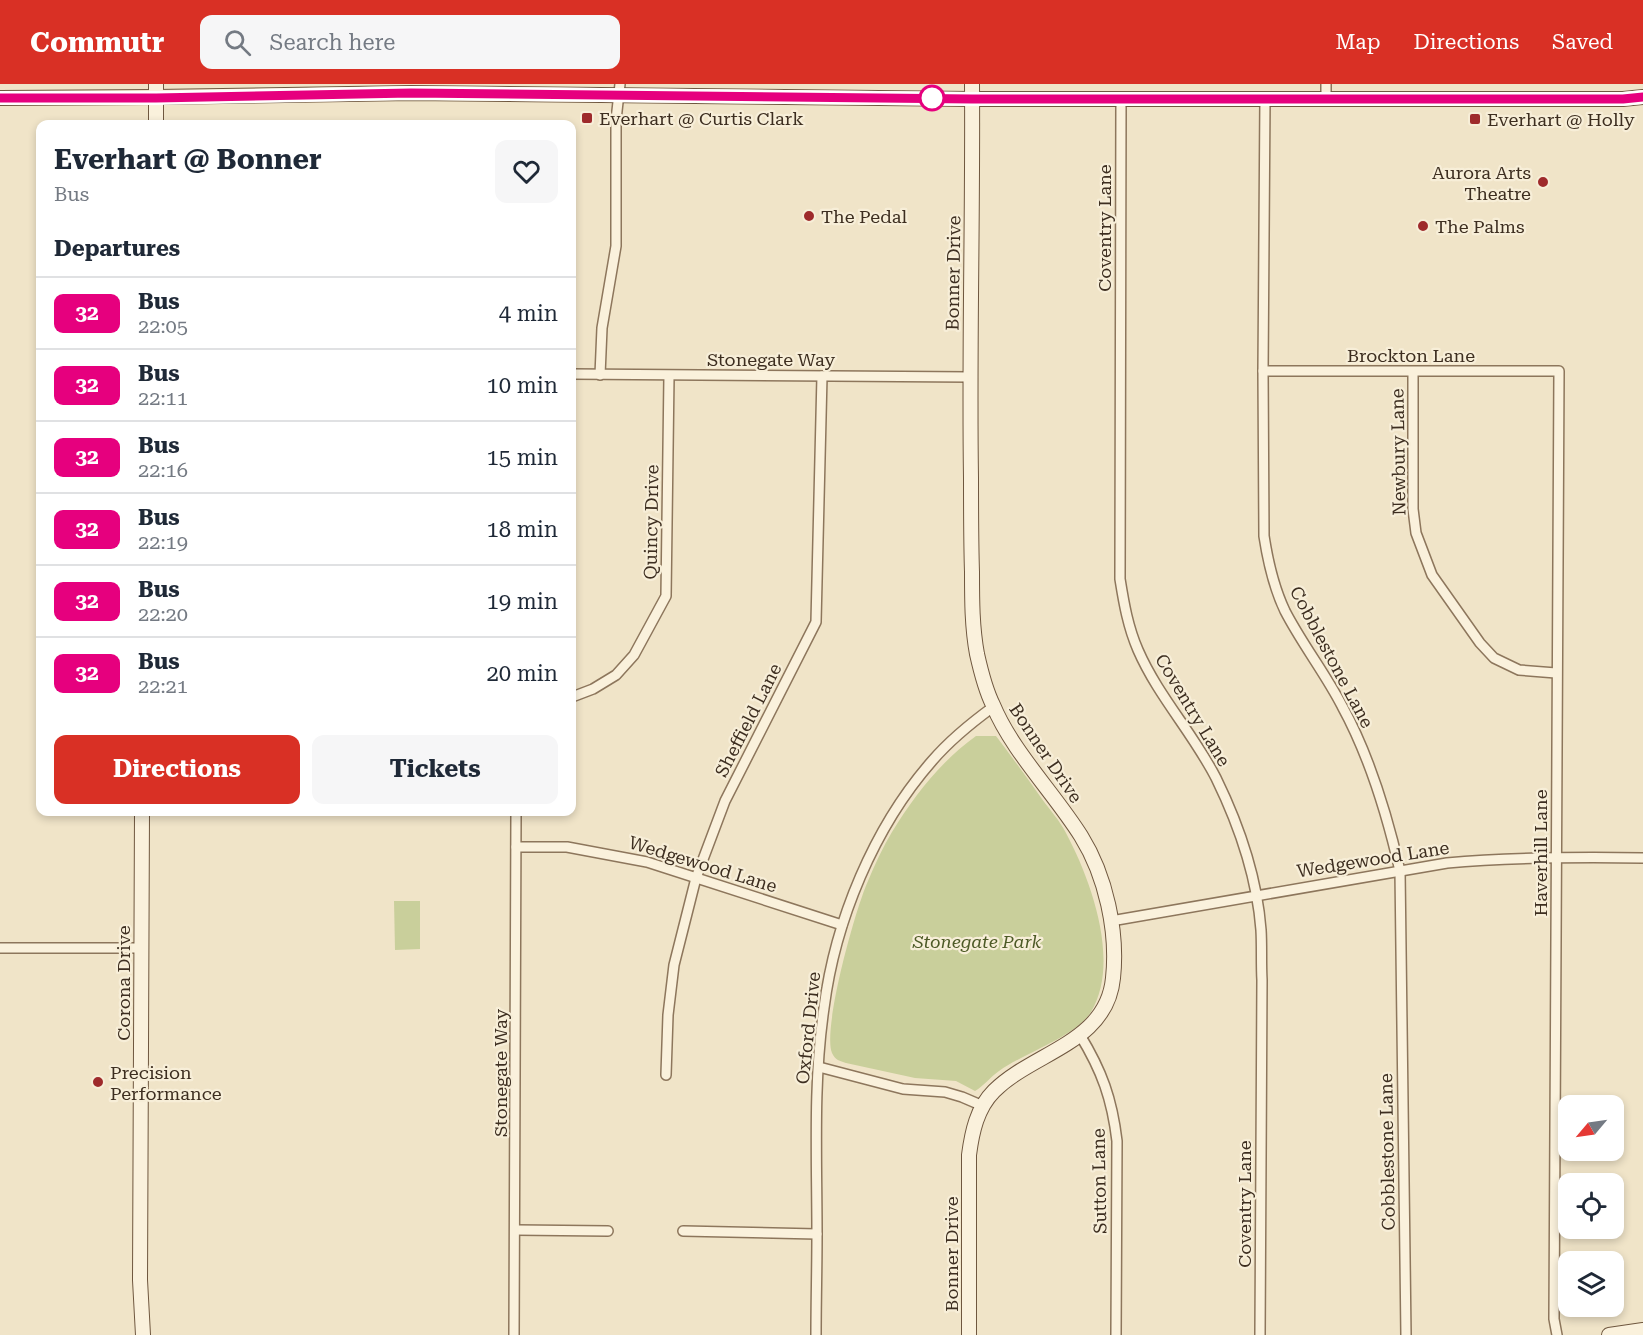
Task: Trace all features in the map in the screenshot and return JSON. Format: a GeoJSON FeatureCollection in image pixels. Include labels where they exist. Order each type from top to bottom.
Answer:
{"type":"FeatureCollection","features":[{"type":"Feature","properties":{"kind":"street","name":"Bonner Drive"},"geometry":{"type":"LineString","coordinates":[[969,1335],[971,1134],[983,1106],[993,1092],[1012,1076],[1080,1035],[1095,1022],[1106,1004],[1113,982],[1114,960],[1111,921],[1097,869],[1083,838],[1005,729],[993,707],[984,682],[972,626],[970,377],[972,84]]}},
{"type":"Feature","properties":{"kind":"street"},"geometry":{"type":"LineString","coordinates":[[600,375],[602,327],[616,246],[616,120],[620,89]]}},
{"type":"Feature","properties":{"kind":"street"},"geometry":{"type":"LineString","coordinates":[[0,98],[156,91],[411,93],[620,89],[972,99],[1265,98],[1326,91],[1643,98]]}},
{"type":"Feature","properties":{"kind":"street"},"geometry":{"type":"LineString","coordinates":[[156,91],[156,120]]}},
{"type":"Feature","properties":{"kind":"street","name":"Coventry Lane"},"geometry":{"type":"LineString","coordinates":[[1121,98],[1120,579],[1124,607],[1138,650],[1150,674],[1216,777],[1234,817],[1246,852],[1256,896],[1261,929],[1262,980],[1260,1335]]}},
{"type":"Feature","properties":{"kind":"street","name":"Cobblestone Lane"},"geometry":{"type":"LineString","coordinates":[[1265,98],[1264,536],[1268,561],[1284,610],[1343,707],[1359,741],[1383,806],[1400,871],[1406,1335]]}},
{"type":"Feature","properties":{"kind":"street","name":"Brockton Lane"},"geometry":{"type":"LineString","coordinates":[[1263,371],[1559,371]]}},
{"type":"Feature","properties":{"kind":"street","name":"Haverhill Lane"},"geometry":{"type":"LineString","coordinates":[[1557,1335],[1554,1319],[1559,371]]}},
{"type":"Feature","properties":{"kind":"street","name":"Newbury Lane"},"geometry":{"type":"LineString","coordinates":[[1413,372],[1413,509],[1416,533],[1428,565],[1450,602],[1494,658],[1519,670],[1556,673]]}},
{"type":"Feature","properties":{"kind":"street","name":"Stonegate Way"},"geometry":{"type":"LineString","coordinates":[[576,374],[970,377]]}},
{"type":"Feature","properties":{"kind":"street","name":"Quincy Drive"},"geometry":{"type":"LineString","coordinates":[[576,695],[593,689],[616,675],[633,655],[666,596],[669,376]]}},
{"type":"Feature","properties":{"kind":"street","name":"Sheffield Lane"},"geometry":{"type":"LineString","coordinates":[[666,1075],[668,1015],[674,965],[696,878],[725,801],[816,622],[822,376]]}},
{"type":"Feature","properties":{"kind":"street","name":"Oxford Drive"},"geometry":{"type":"LineString","coordinates":[[816,1335],[816,1166],[819,1067],[824,1008],[842,925],[869,859],[890,820],[931,762],[967,726],[993,707]]}},
{"type":"Feature","properties":{"kind":"street","name":"Corona Drive"},"geometry":{"type":"LineString","coordinates":[[142,816],[140,1280],[143,1335]]}},
{"type":"Feature","properties":{"kind":"street","name":"Stonegate Way"},"geometry":{"type":"LineString","coordinates":[[514,1335],[516,816]]}},
{"type":"Feature","properties":{"kind":"street","name":"Wedgewood Lane"},"geometry":{"type":"LineString","coordinates":[[516,847],[567,848],[647,862],[842,925]]}},
{"type":"Feature","properties":{"kind":"street","name":"Wedgewood Lane"},"geometry":{"type":"LineString","coordinates":[[1111,921],[1400,871],[1484,860],[1557,857],[1643,858]]}},
{"type":"Feature","properties":{"kind":"street"},"geometry":{"type":"LineString","coordinates":[[0,948],[141,948]]}},
{"type":"Feature","properties":{"kind":"street","name":"Sutton Lane"},"geometry":{"type":"LineString","coordinates":[[1080,1035],[1107,1088],[1114,1113],[1117,1141],[1116,1335]]}},
{"type":"Feature","properties":{"kind":"street"},"geometry":{"type":"LineString","coordinates":[[819,1067],[903,1089],[945,1092],[983,1106]]}},
{"type":"Feature","properties":{"kind":"street"},"geometry":{"type":"LineString","coordinates":[[516,1230],[608,1231]]}},
{"type":"Feature","properties":{"kind":"street"},"geometry":{"type":"LineString","coordinates":[[683,1231],[817,1234]]}},
{"type":"Feature","properties":{"kind":"street"},"geometry":{"type":"LineString","coordinates":[[1609,1335],[1643,1330]]}},
{"type":"Feature","properties":{"kind":"green space","name":"Stonegate Park"},"geometry":{"type":"Polygon","coordinates":[[[976,736],[996,736],[1064,829],[1093,897],[1103,946],[1103,970],[1100,992],[1091,1012],[1083,1021],[1061,1037],[1009,1064],[975,1091],[956,1081],[915,1078],[842,1062],[833,1055],[830,1040],[836,995],[849,941],[863,895],[879,856],[900,819],[919,792],[951,756],[976,736]]]}},
{"type":"Feature","properties":{"kind":"green space"},"geometry":{"type":"Polygon","coordinates":[[[394,901],[420,901],[420,949],[395,950],[394,901]]]}},
{"type":"Feature","properties":{"kind":"bus line","name":"32"},"geometry":{"type":"LineString","coordinates":[[0,98],[156,98],[411,93],[972,99],[1623,99],[1643,97]]}},
{"type":"Feature","properties":{"kind":"place","name":"Everhart @ Curtis Clark"},"geometry":{"type":"Point","coordinates":[587,118]}},
{"type":"Feature","properties":{"kind":"place","name":"Everhart @ Holly"},"geometry":{"type":"Point","coordinates":[1475,119]}},
{"type":"Feature","properties":{"kind":"place","name":"Aurora Arts Theatre"},"geometry":{"type":"Point","coordinates":[1543,182]}},
{"type":"Feature","properties":{"kind":"place","name":"The Pedal"},"geometry":{"type":"Point","coordinates":[809,216]}},
{"type":"Feature","properties":{"kind":"place","name":"The Palms"},"geometry":{"type":"Point","coordinates":[1423,226]}},
{"type":"Feature","properties":{"kind":"place","name":"Precision Performance"},"geometry":{"type":"Point","coordinates":[98,1082]}}]}
